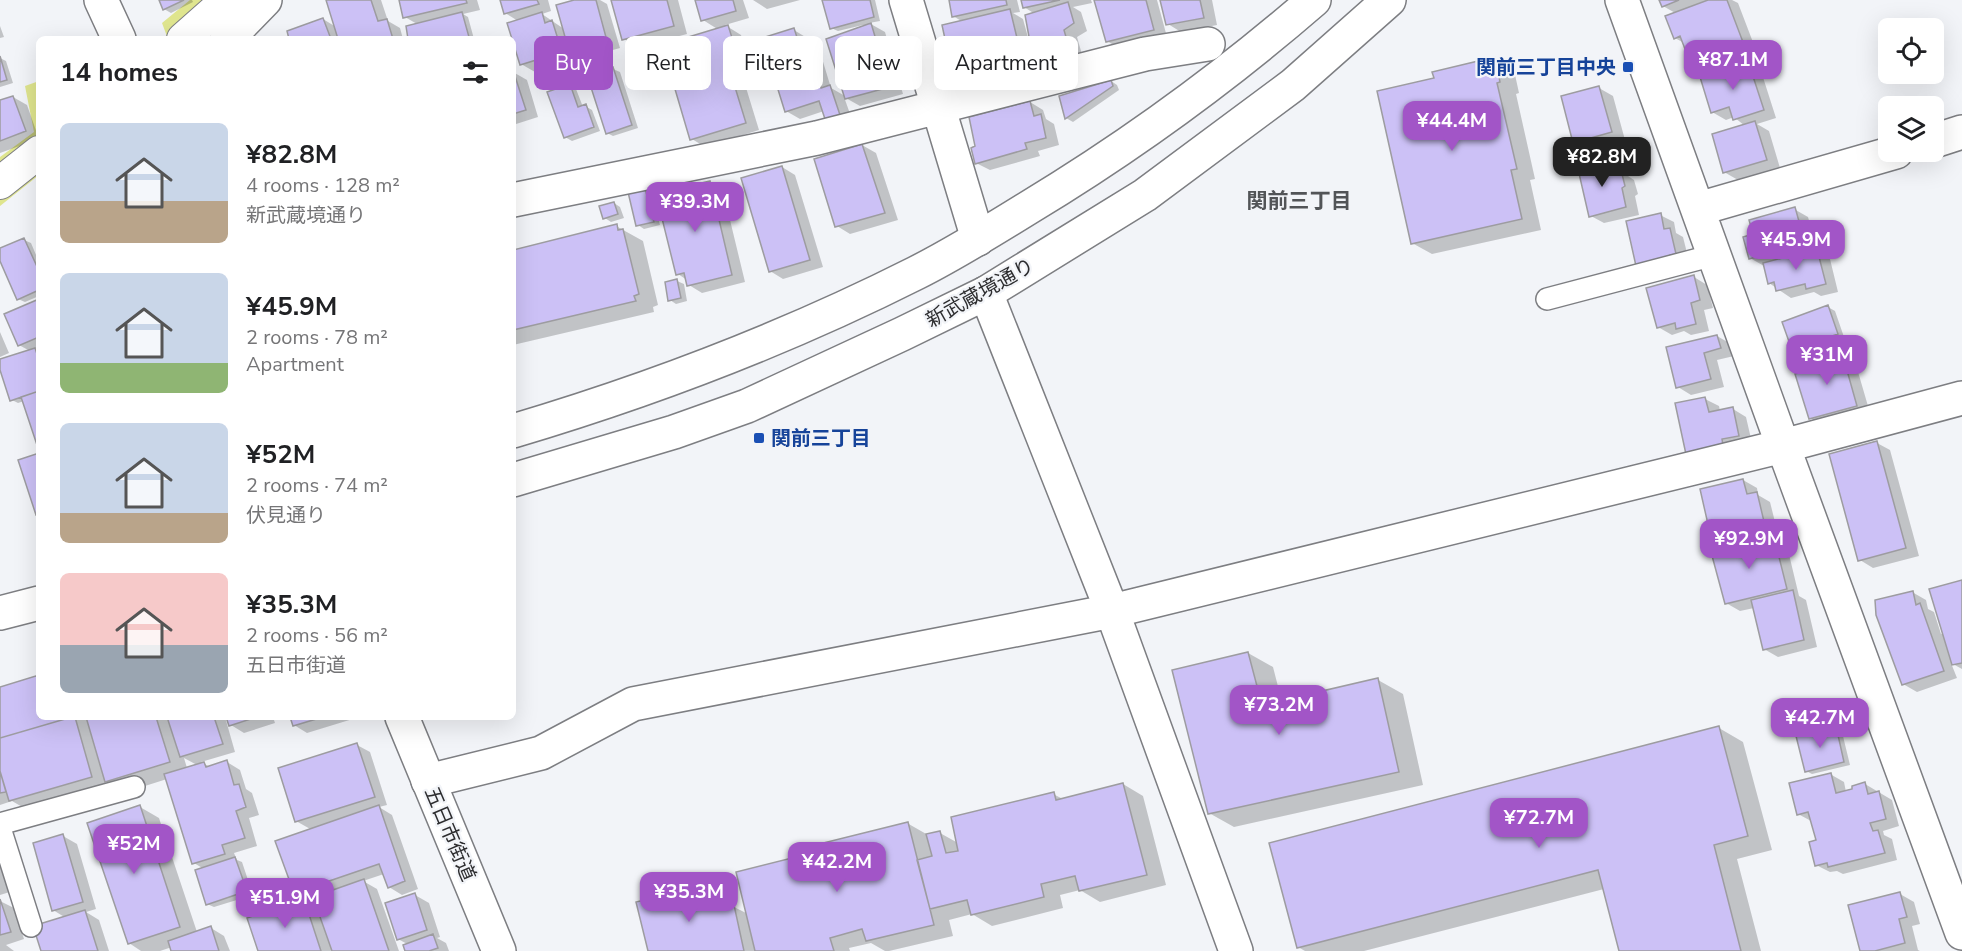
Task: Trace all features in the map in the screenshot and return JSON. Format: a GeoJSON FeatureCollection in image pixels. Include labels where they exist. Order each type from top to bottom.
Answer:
{"type":"FeatureCollection","features":[{"type":"Feature","properties":{"kind":"street"},"geometry":{"type":"LineString","coordinates":[[101,0],[118,36]]}},
{"type":"Feature","properties":{"kind":"street"},"geometry":{"type":"LineString","coordinates":[[186,36],[227,0]]}},
{"type":"Feature","properties":{"kind":"street"},"geometry":{"type":"LineString","coordinates":[[230,36],[265,0]]}},
{"type":"Feature","properties":{"kind":"street"},"geometry":{"type":"LineString","coordinates":[[906,0],[978,239]]}},
{"type":"Feature","properties":{"kind":"street"},"geometry":{"type":"LineString","coordinates":[[516,430],[607,403],[759,345],[918,272],[978,239],[1142,135],[1248,57],[1314,0]]}},
{"type":"Feature","properties":{"kind":"street","name":"新武蔵境通り"},"geometry":{"type":"LineString","coordinates":[[516,479],[674,432],[747,406],[986,293],[1145,195],[1293,85],[1389,0]]}},
{"type":"Feature","properties":{"kind":"street"},"geometry":{"type":"LineString","coordinates":[[1622,0],[1962,933]]}},
{"type":"Feature","properties":{"kind":"street"},"geometry":{"type":"LineString","coordinates":[[516,199],[817,138],[1145,54],[1208,44]]}},
{"type":"Feature","properties":{"kind":"street"},"geometry":{"type":"LineString","coordinates":[[1944,138],[1962,132]]}},
{"type":"Feature","properties":{"kind":"street"},"geometry":{"type":"LineString","coordinates":[[0,183],[36,154]]}},
{"type":"Feature","properties":{"kind":"street"},"geometry":{"type":"LineString","coordinates":[[1698,209],[1878,157]]}},
{"type":"Feature","properties":{"kind":"street"},"geometry":{"type":"LineString","coordinates":[[986,293],[1112,611],[1236,951]]}},
{"type":"Feature","properties":{"kind":"street"},"geometry":{"type":"LineString","coordinates":[[428,781],[541,753],[633,704],[1112,611],[1783,446],[1962,398]]}},
{"type":"Feature","properties":{"kind":"street"},"geometry":{"type":"LineString","coordinates":[[0,613],[36,604]]}},
{"type":"Feature","properties":{"kind":"street","name":"五日市街道"},"geometry":{"type":"LineString","coordinates":[[403,720],[499,951]]}},
{"type":"Feature","properties":{"kind":"lane"},"geometry":{"type":"LineString","coordinates":[[1547,299],[1714,255]]}},
{"type":"Feature","properties":{"kind":"lane"},"geometry":{"type":"LineString","coordinates":[[31,926],[0,826],[134,787]]}},
{"type":"Feature","properties":{"kind":"green space"},"geometry":{"type":"Polygon","coordinates":[[[190,0],[256,0],[214,36],[167,36],[162,23],[190,0]]]}},
{"type":"Feature","properties":{"kind":"green space"},"geometry":{"type":"Polygon","coordinates":[[[36,82],[36,177],[0,206],[0,157],[34,132],[25,86],[36,82]]]}},
{"type":"Feature","properties":{"kind":"building"},"geometry":{"type":"Polygon","coordinates":[[[159,0],[184,0],[163,10],[159,0]]]}},
{"type":"Feature","properties":{"kind":"building"},"geometry":{"type":"Polygon","coordinates":[[[326,0],[371,0],[378,21],[387,19],[392,36],[337,36],[326,0]]]}},
{"type":"Feature","properties":{"kind":"building"},"geometry":{"type":"Polygon","coordinates":[[[399,0],[466,0],[467,3],[403,18],[399,0]]]}},
{"type":"Feature","properties":{"kind":"building"},"geometry":{"type":"Polygon","coordinates":[[[500,0],[537,0],[539,4],[504,14],[500,0]]]}},
{"type":"Feature","properties":{"kind":"building"},"geometry":{"type":"Polygon","coordinates":[[[574,0],[596,0],[606,36],[565,36],[556,5],[574,0]]]}},
{"type":"Feature","properties":{"kind":"building"},"geometry":{"type":"Polygon","coordinates":[[[611,0],[667,0],[674,26],[637,36],[625,36],[625,39],[622,40],[611,0]]]}},
{"type":"Feature","properties":{"kind":"building"},"geometry":{"type":"Polygon","coordinates":[[[695,0],[733,0],[736,11],[701,21],[695,0]]]}},
{"type":"Feature","properties":{"kind":"building"},"geometry":{"type":"Polygon","coordinates":[[[822,0],[870,0],[874,17],[830,29],[822,0]]]}},
{"type":"Feature","properties":{"kind":"building"},"geometry":{"type":"Polygon","coordinates":[[[949,0],[1006,0],[1007,5],[952,17],[949,0]]]}},
{"type":"Feature","properties":{"kind":"building"},"geometry":{"type":"Polygon","coordinates":[[[1021,0],[1060,0],[1023,8],[1021,0]]]}},
{"type":"Feature","properties":{"kind":"building"},"geometry":{"type":"Polygon","coordinates":[[[1094,0],[1146,0],[1154,30],[1106,42],[1094,0]]]}},
{"type":"Feature","properties":{"kind":"building"},"geometry":{"type":"Polygon","coordinates":[[[1160,0],[1200,0],[1204,18],[1166,25],[1160,0]]]}},
{"type":"Feature","properties":{"kind":"building"},"geometry":{"type":"Polygon","coordinates":[[[1659,0],[1679,0],[1662,7],[1659,0]]]}},
{"type":"Feature","properties":{"kind":"building"},"geometry":{"type":"Polygon","coordinates":[[[1708,0],[1727,0],[1746,50],[1693,70],[1680,36],[1674,39],[1665,16],[1708,0]]]}},
{"type":"Feature","properties":{"kind":"building"},"geometry":{"type":"Polygon","coordinates":[[[1068,2],[1074,23],[1064,30],[1066,36],[1029,36],[1025,15],[1068,2]]]}},
{"type":"Feature","properties":{"kind":"building"},"geometry":{"type":"Polygon","coordinates":[[[1010,9],[1017,36],[944,36],[942,25],[1010,9]]]}},
{"type":"Feature","properties":{"kind":"building"},"geometry":{"type":"Polygon","coordinates":[[[462,12],[469,36],[408,36],[406,26],[462,12]]]}},
{"type":"Feature","properties":{"kind":"building"},"geometry":{"type":"Polygon","coordinates":[[[542,12],[545,23],[552,20],[557,36],[534,36],[534,61],[520,65],[516,52],[516,36],[511,36],[507,23],[542,12]]]}},
{"type":"Feature","properties":{"kind":"building"},"geometry":{"type":"Polygon","coordinates":[[[323,18],[330,36],[288,36],[287,31],[323,18]]]}},
{"type":"Feature","properties":{"kind":"building"},"geometry":{"type":"Polygon","coordinates":[[[871,23],[875,36],[835,36],[835,67],[826,39],[871,23]]]}},
{"type":"Feature","properties":{"kind":"building"},"geometry":{"type":"Polygon","coordinates":[[[728,25],[731,36],[723,36],[723,90],[736,90],[746,123],[690,140],[675,90],[711,90],[711,36],[692,36],[728,25]]]}},
{"type":"Feature","properties":{"kind":"building"},"geometry":{"type":"Polygon","coordinates":[[[794,28],[797,36],[768,36],[794,28]]]}},
{"type":"Feature","properties":{"kind":"building"},"geometry":{"type":"Polygon","coordinates":[[[0,56],[7,80],[0,82],[0,56]]]}},
{"type":"Feature","properties":{"kind":"building"},"geometry":{"type":"Polygon","coordinates":[[[1495,57],[1500,82],[1497,83],[1517,169],[1511,170],[1522,219],[1411,244],[1377,91],[1434,78],[1432,72],[1495,57]]]}},
{"type":"Feature","properties":{"kind":"building"},"geometry":{"type":"Polygon","coordinates":[[[1748,61],[1764,110],[1733,120],[1729,107],[1711,113],[1700,77],[1748,61]]]}},
{"type":"Feature","properties":{"kind":"building"},"geometry":{"type":"Polygon","coordinates":[[[613,67],[632,125],[606,134],[592,90],[613,90],[613,67]]]}},
{"type":"Feature","properties":{"kind":"building"},"geometry":{"type":"Polygon","coordinates":[[[516,79],[526,110],[516,113],[516,79]]]}},
{"type":"Feature","properties":{"kind":"building"},"geometry":{"type":"Polygon","coordinates":[[[1111,80],[1113,86],[1065,119],[1059,96],[1111,80]]]}},
{"type":"Feature","properties":{"kind":"building"},"geometry":{"type":"Polygon","coordinates":[[[830,85],[840,115],[825,119],[819,101],[785,112],[778,90],[823,90],[823,87],[830,85]]]}},
{"type":"Feature","properties":{"kind":"building"},"geometry":{"type":"Polygon","coordinates":[[[1599,86],[1612,132],[1573,143],[1561,96],[1599,86]]]}},
{"type":"Feature","properties":{"kind":"building"},"geometry":{"type":"Polygon","coordinates":[[[572,90],[578,107],[586,104],[594,127],[564,138],[547,92],[572,90]]]}},
{"type":"Feature","properties":{"kind":"building"},"geometry":{"type":"Polygon","coordinates":[[[842,90],[879,90],[845,99],[842,90]]]}},
{"type":"Feature","properties":{"kind":"building"},"geometry":{"type":"Polygon","coordinates":[[[13,96],[26,131],[0,141],[0,100],[13,96]]]}},
{"type":"Feature","properties":{"kind":"building"},"geometry":{"type":"Polygon","coordinates":[[[1030,101],[1034,116],[1041,114],[1046,138],[1025,143],[1027,149],[975,164],[971,148],[975,146],[969,117],[1030,101]]]}},
{"type":"Feature","properties":{"kind":"building"},"geometry":{"type":"Polygon","coordinates":[[[1755,121],[1767,160],[1723,173],[1712,134],[1755,121]]]}},
{"type":"Feature","properties":{"kind":"building"},"geometry":{"type":"Polygon","coordinates":[[[862,144],[885,213],[835,227],[814,159],[862,144]]]}},
{"type":"Feature","properties":{"kind":"building"},"geometry":{"type":"Polygon","coordinates":[[[1613,161],[1616,173],[1621,170],[1625,186],[1622,188],[1626,207],[1589,217],[1578,169],[1613,161]]]}},
{"type":"Feature","properties":{"kind":"building"},"geometry":{"type":"Polygon","coordinates":[[[782,166],[810,260],[769,272],[741,178],[782,166]]]}},
{"type":"Feature","properties":{"kind":"building"},"geometry":{"type":"Polygon","coordinates":[[[710,181],[732,275],[687,286],[684,273],[676,275],[656,194],[710,181]]]}},
{"type":"Feature","properties":{"kind":"building"},"geometry":{"type":"Polygon","coordinates":[[[645,188],[654,222],[636,226],[628,192],[645,188]]]}},
{"type":"Feature","properties":{"kind":"building"},"geometry":{"type":"Polygon","coordinates":[[[614,202],[618,214],[603,219],[599,206],[614,202]]]}},
{"type":"Feature","properties":{"kind":"building"},"geometry":{"type":"Polygon","coordinates":[[[1795,207],[1805,243],[1749,259],[1743,237],[1753,234],[1749,220],[1795,207]]]}},
{"type":"Feature","properties":{"kind":"building"},"geometry":{"type":"Polygon","coordinates":[[[1661,213],[1664,229],[1670,228],[1676,254],[1670,255],[1671,259],[1636,266],[1626,221],[1661,213]]]}},
{"type":"Feature","properties":{"kind":"building"},"geometry":{"type":"Polygon","coordinates":[[[617,224],[618,230],[623,229],[639,294],[634,296],[636,301],[516,329],[516,249],[617,224]]]}},
{"type":"Feature","properties":{"kind":"building"},"geometry":{"type":"Polygon","coordinates":[[[24,238],[36,264],[36,291],[17,300],[0,261],[0,248],[24,238]]]}},
{"type":"Feature","properties":{"kind":"building"},"geometry":{"type":"Polygon","coordinates":[[[1817,249],[1826,284],[1806,289],[1805,284],[1776,291],[1774,282],[1768,284],[1763,263],[1817,249]]]}},
{"type":"Feature","properties":{"kind":"building"},"geometry":{"type":"Polygon","coordinates":[[[1694,275],[1700,300],[1691,303],[1696,324],[1676,329],[1675,323],[1657,328],[1646,288],[1694,275]]]}},
{"type":"Feature","properties":{"kind":"building"},"geometry":{"type":"Polygon","coordinates":[[[677,279],[681,298],[668,301],[665,282],[677,279]]]}},
{"type":"Feature","properties":{"kind":"building"},"geometry":{"type":"Polygon","coordinates":[[[36,300],[36,338],[18,346],[4,314],[36,300]]]}},
{"type":"Feature","properties":{"kind":"building"},"geometry":{"type":"Polygon","coordinates":[[[1828,305],[1838,334],[1792,350],[1782,322],[1828,305]]]}},
{"type":"Feature","properties":{"kind":"building"},"geometry":{"type":"Polygon","coordinates":[[[1717,335],[1721,348],[1704,353],[1711,379],[1676,388],[1666,347],[1717,335]]]}},
{"type":"Feature","properties":{"kind":"building"},"geometry":{"type":"Polygon","coordinates":[[[35,348],[36,392],[10,401],[0,370],[0,359],[35,348]]]}},
{"type":"Feature","properties":{"kind":"building"},"geometry":{"type":"Polygon","coordinates":[[[1841,349],[1857,406],[1809,419],[1795,374],[1819,367],[1816,356],[1841,349]]]}},
{"type":"Feature","properties":{"kind":"building"},"geometry":{"type":"Polygon","coordinates":[[[36,392],[36,442],[21,397],[36,392]]]}},
{"type":"Feature","properties":{"kind":"building"},"geometry":{"type":"Polygon","coordinates":[[[1705,397],[1709,412],[1733,407],[1739,436],[1722,439],[1724,451],[1687,459],[1675,403],[1705,397]]]}},
{"type":"Feature","properties":{"kind":"building"},"geometry":{"type":"Polygon","coordinates":[[[1877,441],[1906,548],[1858,561],[1829,454],[1877,441]]]}},
{"type":"Feature","properties":{"kind":"building"},"geometry":{"type":"Polygon","coordinates":[[[36,454],[36,515],[18,460],[36,454]]]}},
{"type":"Feature","properties":{"kind":"building"},"geometry":{"type":"Polygon","coordinates":[[[1743,479],[1747,494],[1757,492],[1766,530],[1712,542],[1700,489],[1743,479]]]}},
{"type":"Feature","properties":{"kind":"building"},"geometry":{"type":"Polygon","coordinates":[[[1774,537],[1787,589],[1725,604],[1711,552],[1774,537]]]}},
{"type":"Feature","properties":{"kind":"building"},"geometry":{"type":"Polygon","coordinates":[[[1962,580],[1962,663],[1952,665],[1929,589],[1962,580]]]}},
{"type":"Feature","properties":{"kind":"building"},"geometry":{"type":"Polygon","coordinates":[[[1793,590],[1804,640],[1763,650],[1751,600],[1793,590]]]}},
{"type":"Feature","properties":{"kind":"building"},"geometry":{"type":"Polygon","coordinates":[[[1913,591],[1916,605],[1920,603],[1944,671],[1902,685],[1876,615],[1875,600],[1913,591]]]}},
{"type":"Feature","properties":{"kind":"building"},"geometry":{"type":"Polygon","coordinates":[[[1248,652],[1262,705],[1378,678],[1399,772],[1208,814],[1172,670],[1248,652]]]}},
{"type":"Feature","properties":{"kind":"building"},"geometry":{"type":"Polygon","coordinates":[[[36,676],[36,720],[62,720],[0,738],[0,687],[36,676]]]}},
{"type":"Feature","properties":{"kind":"building"},"geometry":{"type":"Polygon","coordinates":[[[62,720],[76,720],[92,777],[9,801],[0,771],[0,738],[62,720]]]}},
{"type":"Feature","properties":{"kind":"building"},"geometry":{"type":"Polygon","coordinates":[[[87,720],[157,720],[170,762],[105,782],[87,720]]]}},
{"type":"Feature","properties":{"kind":"building"},"geometry":{"type":"Polygon","coordinates":[[[168,720],[215,720],[223,744],[180,757],[168,720]]]}},
{"type":"Feature","properties":{"kind":"building"},"geometry":{"type":"Polygon","coordinates":[[[227,720],[248,720],[229,726],[227,720]]]}},
{"type":"Feature","properties":{"kind":"building"},"geometry":{"type":"Polygon","coordinates":[[[291,720],[313,720],[293,726],[291,720]]]}},
{"type":"Feature","properties":{"kind":"building"},"geometry":{"type":"Polygon","coordinates":[[[1719,726],[1748,836],[1714,845],[1741,951],[1619,951],[1598,870],[1297,948],[1269,843],[1719,726]]]}},
{"type":"Feature","properties":{"kind":"building"},"geometry":{"type":"Polygon","coordinates":[[[1836,726],[1844,762],[1805,772],[1796,736],[1836,726]]]}},
{"type":"Feature","properties":{"kind":"building"},"geometry":{"type":"Polygon","coordinates":[[[357,743],[375,797],[295,822],[278,768],[357,743]]]}},
{"type":"Feature","properties":{"kind":"building"},"geometry":{"type":"Polygon","coordinates":[[[227,760],[234,785],[239,784],[246,807],[236,811],[245,838],[222,845],[225,854],[192,864],[164,774],[204,762],[206,767],[227,760]]]}},
{"type":"Feature","properties":{"kind":"building"},"geometry":{"type":"Polygon","coordinates":[[[0,771],[6,792],[0,793],[0,771]]]}},
{"type":"Feature","properties":{"kind":"building"},"geometry":{"type":"Polygon","coordinates":[[[1831,773],[1836,793],[1852,789],[1852,786],[1865,782],[1868,794],[1879,791],[1886,819],[1870,823],[1873,831],[1878,830],[1885,853],[1828,867],[1827,863],[1815,866],[1809,842],[1816,840],[1808,812],[1797,815],[1789,783],[1831,773]]]}},
{"type":"Feature","properties":{"kind":"building"},"geometry":{"type":"Polygon","coordinates":[[[1123,783],[1147,875],[1079,891],[1075,876],[1041,884],[1044,897],[971,915],[967,900],[930,909],[917,860],[932,856],[926,834],[940,831],[946,853],[958,851],[951,817],[1054,792],[1056,800],[1123,783]]]}},
{"type":"Feature","properties":{"kind":"building"},"geometry":{"type":"Polygon","coordinates":[[[140,805],[180,927],[128,944],[87,823],[140,805]]]}},
{"type":"Feature","properties":{"kind":"building"},"geometry":{"type":"Polygon","coordinates":[[[379,805],[405,881],[388,888],[379,864],[294,893],[275,841],[379,805]]]}},
{"type":"Feature","properties":{"kind":"building"},"geometry":{"type":"Polygon","coordinates":[[[908,822],[934,925],[866,941],[862,929],[830,938],[834,951],[755,951],[736,872],[808,854],[807,847],[908,822]]]}},
{"type":"Feature","properties":{"kind":"building"},"geometry":{"type":"Polygon","coordinates":[[[63,834],[83,902],[52,911],[33,843],[63,834]]]}},
{"type":"Feature","properties":{"kind":"building"},"geometry":{"type":"Polygon","coordinates":[[[235,857],[247,891],[206,905],[195,870],[235,857]]]}},
{"type":"Feature","properties":{"kind":"building"},"geometry":{"type":"Polygon","coordinates":[[[364,879],[389,951],[332,951],[313,897],[364,879]]]}},
{"type":"Feature","properties":{"kind":"building"},"geometry":{"type":"Polygon","coordinates":[[[709,884],[714,910],[734,905],[744,951],[648,951],[636,902],[709,884]]]}},
{"type":"Feature","properties":{"kind":"building"},"geometry":{"type":"Polygon","coordinates":[[[1900,892],[1907,917],[1899,919],[1905,943],[1875,951],[1860,951],[1848,905],[1900,892]]]}},
{"type":"Feature","properties":{"kind":"building"},"geometry":{"type":"Polygon","coordinates":[[[415,893],[427,930],[397,940],[385,903],[415,893]]]}},
{"type":"Feature","properties":{"kind":"building"},"geometry":{"type":"Polygon","coordinates":[[[0,899],[11,932],[0,935],[0,899]]]}},
{"type":"Feature","properties":{"kind":"building"},"geometry":{"type":"Polygon","coordinates":[[[304,899],[321,951],[258,951],[247,918],[304,899]]]}},
{"type":"Feature","properties":{"kind":"building"},"geometry":{"type":"Polygon","coordinates":[[[85,910],[98,951],[41,951],[33,926],[85,910]]]}},
{"type":"Feature","properties":{"kind":"building"},"geometry":{"type":"Polygon","coordinates":[[[211,926],[219,951],[171,951],[168,941],[211,926]]]}},
{"type":"Feature","properties":{"kind":"building"},"geometry":{"type":"Polygon","coordinates":[[[433,934],[438,948],[429,951],[405,951],[403,945],[433,934]]]}},
{"type":"Feature","properties":{"kind":"place","name":"関前三丁目中央"},"geometry":{"type":"Point","coordinates":[1628,67]}},
{"type":"Feature","properties":{"kind":"place","name":"関前三丁目"},"geometry":{"type":"Point","coordinates":[759,438]}},
{"type":"Feature","properties":{"kind":"district","name":"関前三丁目"},"geometry":{"type":"Point","coordinates":[1299,201]}}]}
